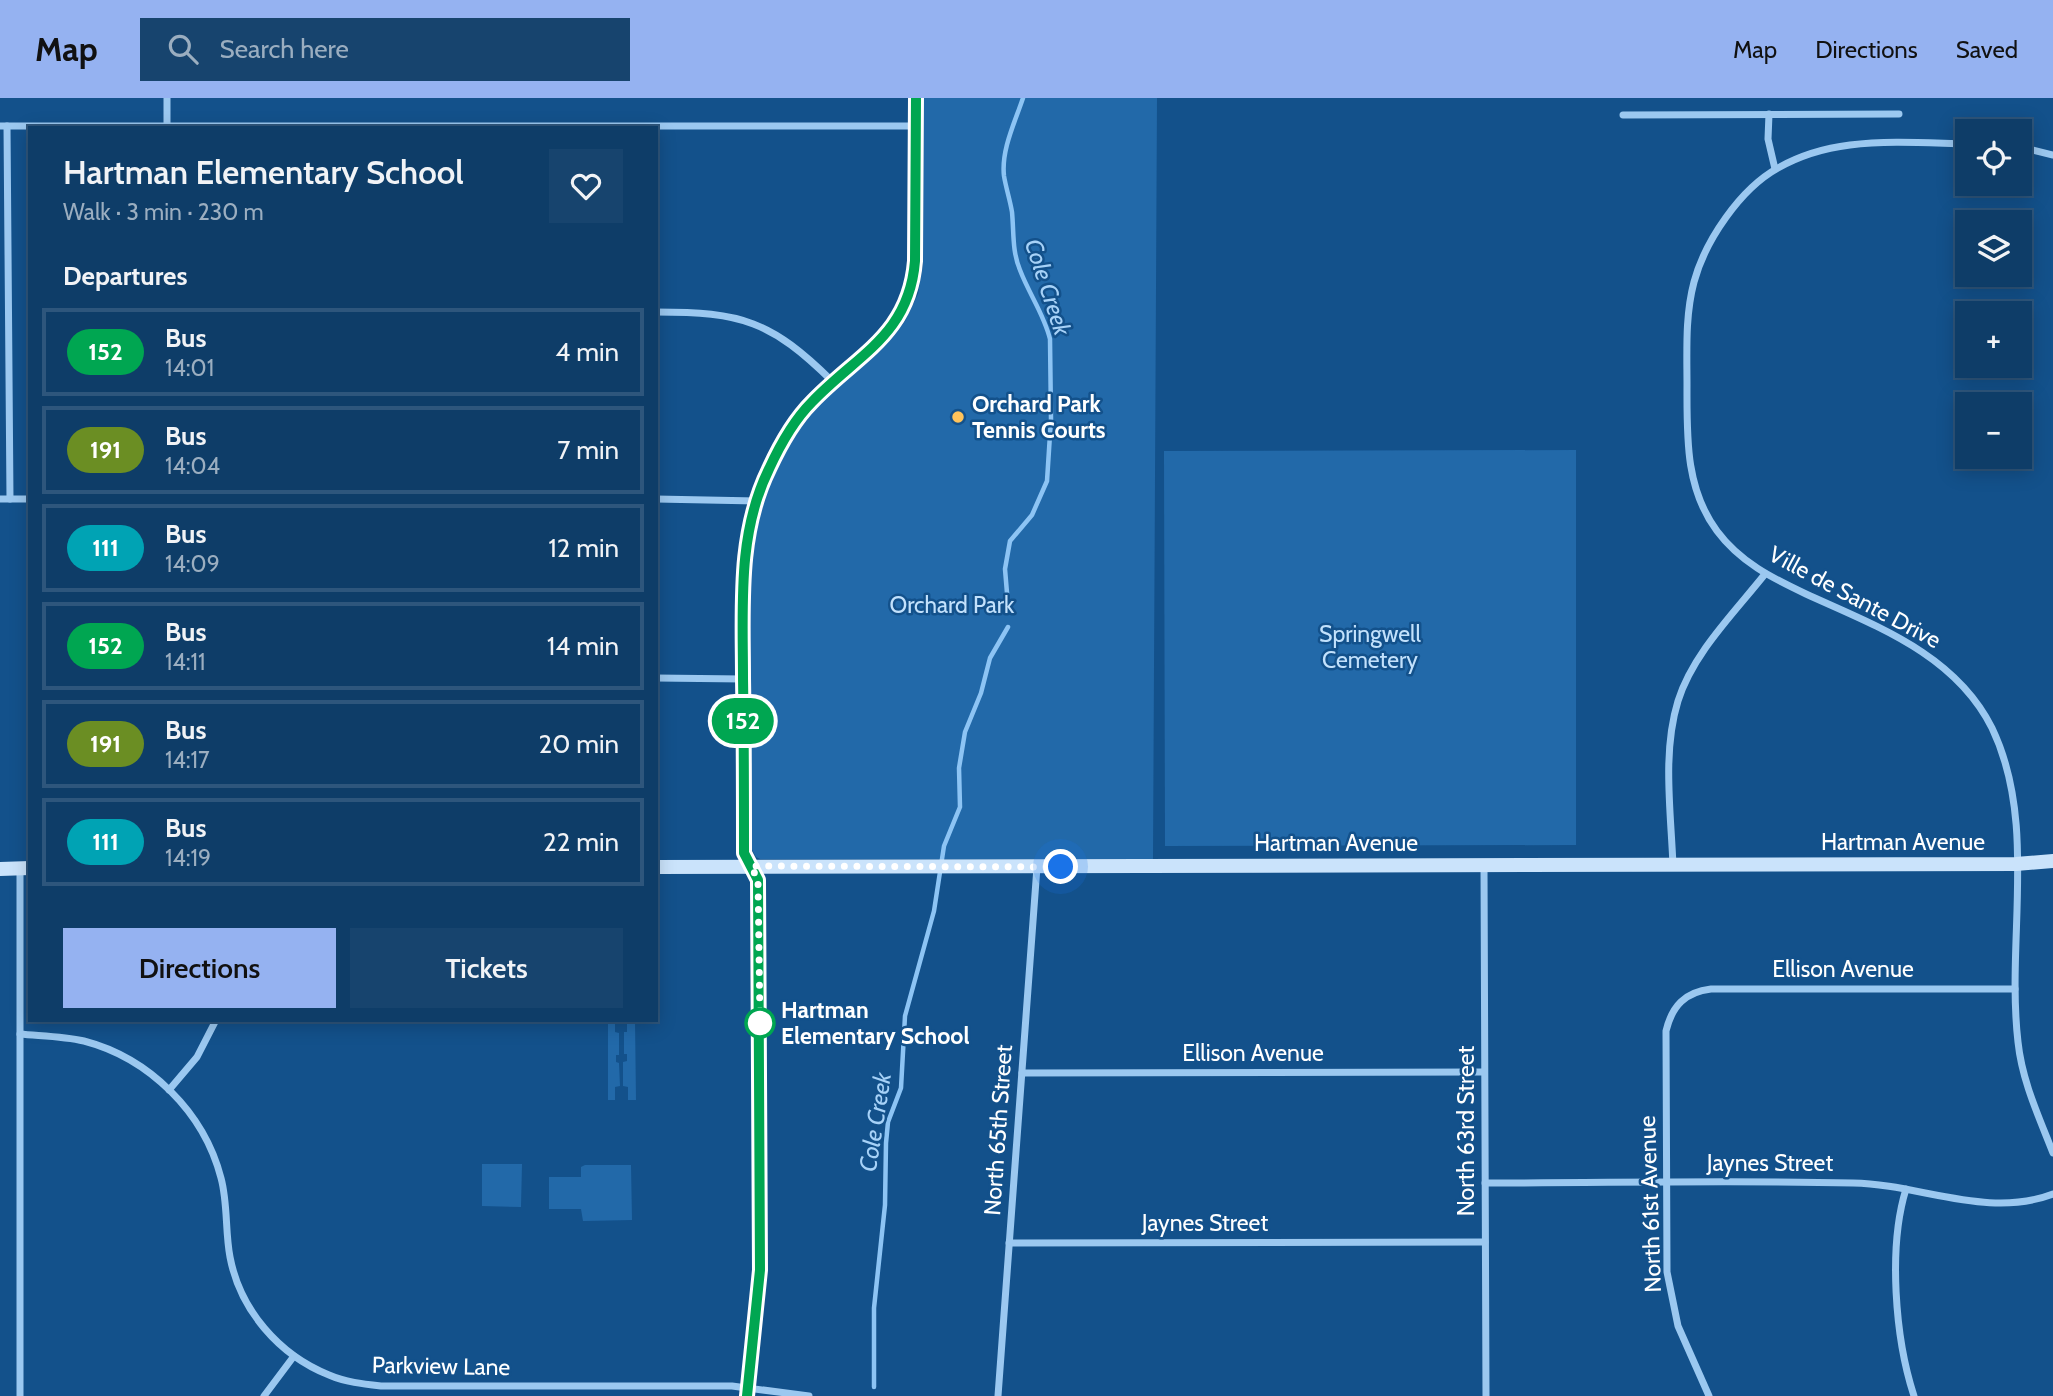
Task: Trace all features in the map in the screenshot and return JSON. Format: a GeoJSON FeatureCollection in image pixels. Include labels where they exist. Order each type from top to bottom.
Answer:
{"type":"FeatureCollection","features":[{"type":"Feature","properties":{"kind":"main road","name":"Hartman Avenue"},"geometry":{"type":"LineString","coordinates":[[658,867],[1673,866],[2016,864],[2053,861]]}},
{"type":"Feature","properties":{"kind":"main road","name":"Hartman Avenue"},"geometry":{"type":"LineString","coordinates":[[2016,864],[2053,867]]}},
{"type":"Feature","properties":{"kind":"main road"},"geometry":{"type":"LineString","coordinates":[[0,869],[25,868]]}},
{"type":"Feature","properties":{"kind":"street"},"geometry":{"type":"LineString","coordinates":[[167,98],[167,126]]}},
{"type":"Feature","properties":{"kind":"street"},"geometry":{"type":"LineString","coordinates":[[747,1392],[760,1270],[758,880],[744,853],[743,578],[747,537],[768,469],[786,435],[809,404],[832,381],[882,339],[906,303],[914,279],[915,261],[916,98]]}},
{"type":"Feature","properties":{"kind":"street"},"geometry":{"type":"LineString","coordinates":[[1769,114],[1768,139],[1775,169]]}},
{"type":"Feature","properties":{"kind":"street"},"geometry":{"type":"LineString","coordinates":[[1623,115],[1899,114]]}},
{"type":"Feature","properties":{"kind":"street"},"geometry":{"type":"LineString","coordinates":[[10,499],[4,126],[28,126]]}},
{"type":"Feature","properties":{"kind":"street"},"geometry":{"type":"LineString","coordinates":[[658,127],[916,127]]}},
{"type":"Feature","properties":{"kind":"street","name":"Ville de Sante Drive"},"geometry":{"type":"LineString","coordinates":[[1955,144],[1852,145],[1798,159],[1775,169],[1742,199],[1712,239],[1693,285],[1688,327],[1688,453],[1696,490],[1717,531],[1733,549],[1765,574],[1911,644],[1941,665],[1965,688],[1990,724],[2007,767],[2015,810],[2015,989],[2021,1064],[2053,1153]]}},
{"type":"Feature","properties":{"kind":"street"},"geometry":{"type":"LineString","coordinates":[[2032,150],[2053,155]]}},
{"type":"Feature","properties":{"kind":"street"},"geometry":{"type":"LineString","coordinates":[[658,312],[709,313],[745,320],[789,342],[832,381]]}},
{"type":"Feature","properties":{"kind":"street"},"geometry":{"type":"LineString","coordinates":[[0,499],[28,499]]}},
{"type":"Feature","properties":{"kind":"street"},"geometry":{"type":"LineString","coordinates":[[658,499],[757,500]]}},
{"type":"Feature","properties":{"kind":"street"},"geometry":{"type":"LineString","coordinates":[[1673,866],[1669,755],[1679,698],[1702,654],[1765,574]]}},
{"type":"Feature","properties":{"kind":"street"},"geometry":{"type":"LineString","coordinates":[[658,678],[743,679]]}},
{"type":"Feature","properties":{"kind":"street","name":"North 63rd Street"},"geometry":{"type":"LineString","coordinates":[[1484,866],[1486,1396]]}},
{"type":"Feature","properties":{"kind":"street","name":"North 65th Street"},"geometry":{"type":"LineString","coordinates":[[998,1396],[1037,867]]}},
{"type":"Feature","properties":{"kind":"street"},"geometry":{"type":"LineString","coordinates":[[20,1396],[20,1034],[25,868]]}},
{"type":"Feature","properties":{"kind":"street","name":"Ellison Avenue"},"geometry":{"type":"LineString","coordinates":[[1676,1005],[1688,995],[1711,989],[2015,989]]}},
{"type":"Feature","properties":{"kind":"street","name":"North 61st Avenue"},"geometry":{"type":"LineString","coordinates":[[1676,1005],[1666,1031],[1667,1272],[1678,1326],[1709,1396]]}},
{"type":"Feature","properties":{"kind":"street"},"geometry":{"type":"LineString","coordinates":[[169,1090],[197,1057],[215,1022]]}},
{"type":"Feature","properties":{"kind":"street","name":"Parkview Lane"},"geometry":{"type":"LineString","coordinates":[[20,1034],[65,1037],[102,1046],[140,1066],[169,1090],[196,1122],[216,1160],[225,1193],[230,1259],[243,1295],[267,1331],[306,1365],[353,1383],[381,1387],[747,1392],[809,1396]]}},
{"type":"Feature","properties":{"kind":"street","name":"Ellison Avenue"},"geometry":{"type":"LineString","coordinates":[[1022,1073],[1485,1072]]}},
{"type":"Feature","properties":{"kind":"street","name":"Jaynes Street"},"geometry":{"type":"LineString","coordinates":[[1485,1183],[1855,1182],[1999,1203],[2028,1201],[2053,1194]]}},
{"type":"Feature","properties":{"kind":"street"},"geometry":{"type":"LineString","coordinates":[[1906,1189],[1900,1218],[1897,1283],[1904,1359],[1914,1396]]}},
{"type":"Feature","properties":{"kind":"street","name":"Jaynes Street"},"geometry":{"type":"LineString","coordinates":[[1009,1243],[1485,1242]]}},
{"type":"Feature","properties":{"kind":"street"},"geometry":{"type":"LineString","coordinates":[[264,1396],[294,1356]]}},
{"type":"Feature","properties":{"kind":"green space","name":"Orchard Park"},"geometry":{"type":"Polygon","coordinates":[[[924,98],[1157,98],[1153,859],[760,859],[750,846],[749,605],[752,546],[769,482],[794,437],[825,396],[894,336],[905,321],[918,294],[923,265],[924,98]]]}},
{"type":"Feature","properties":{"kind":"green space","name":"Springwell Cemetery"},"geometry":{"type":"Polygon","coordinates":[[[1576,450],[1576,845],[1165,846],[1164,451],[1576,450]]]}},
{"type":"Feature","properties":{"kind":"green space"},"geometry":{"type":"Polygon","coordinates":[[[608,1022],[615,1022],[615,1032],[619,1033],[619,1055],[616,1055],[616,1062],[619,1063],[620,1086],[615,1087],[615,1100],[608,1100],[608,1022]]]}},
{"type":"Feature","properties":{"kind":"green space"},"geometry":{"type":"Polygon","coordinates":[[[627,1022],[635,1022],[636,1100],[628,1100],[628,1087],[623,1086],[623,1062],[627,1061],[627,1054],[624,1054],[624,1032],[627,1032],[627,1022]]]}},
{"type":"Feature","properties":{"kind":"green space"},"geometry":{"type":"Polygon","coordinates":[[[482,1164],[522,1164],[521,1207],[482,1206],[482,1164]]]}},
{"type":"Feature","properties":{"kind":"green space"},"geometry":{"type":"Polygon","coordinates":[[[631,1165],[632,1220],[583,1221],[581,1209],[549,1209],[549,1177],[581,1177],[581,1167],[631,1165]]]}},
{"type":"Feature","properties":{"kind":"waterway","name":"Cole Creek"},"geometry":{"type":"LineString","coordinates":[[1008,605],[1005,569],[1010,541],[1032,515],[1047,481],[1051,419],[1050,339],[1017,263],[1012,212],[1004,176],[1007,146],[1023,98]]}},
{"type":"Feature","properties":{"kind":"waterway","name":"Cole Creek"},"geometry":{"type":"LineString","coordinates":[[874,1387],[874,1308],[885,1205],[886,1143],[888,1122],[901,1088],[905,1016],[934,911],[944,846],[960,807],[959,768],[965,732],[981,693],[990,658],[1008,627]]}},
{"type":"Feature","properties":{"kind":"bus line","name":"152"},"geometry":{"type":"LineString","coordinates":[[747,1396],[760,1270],[760,1024],[758,880],[744,853],[742,592],[745,547],[760,488],[786,435],[809,404],[882,339],[902,313],[906,303],[914,279],[915,261],[916,98]]}},
{"type":"Feature","properties":{"kind":"place","name":"Orchard Park Tennis Courts"},"geometry":{"type":"Point","coordinates":[958,417]}},
{"type":"Feature","properties":{"kind":"place","name":"Hartman Elementary School"},"geometry":{"type":"Point","coordinates":[760,1023]}},
{"type":"Feature","properties":{"kind":"route"},"geometry":{"type":"LineString","coordinates":[[760,1023],[758,880],[751,866],[1061,867]]}}]}
